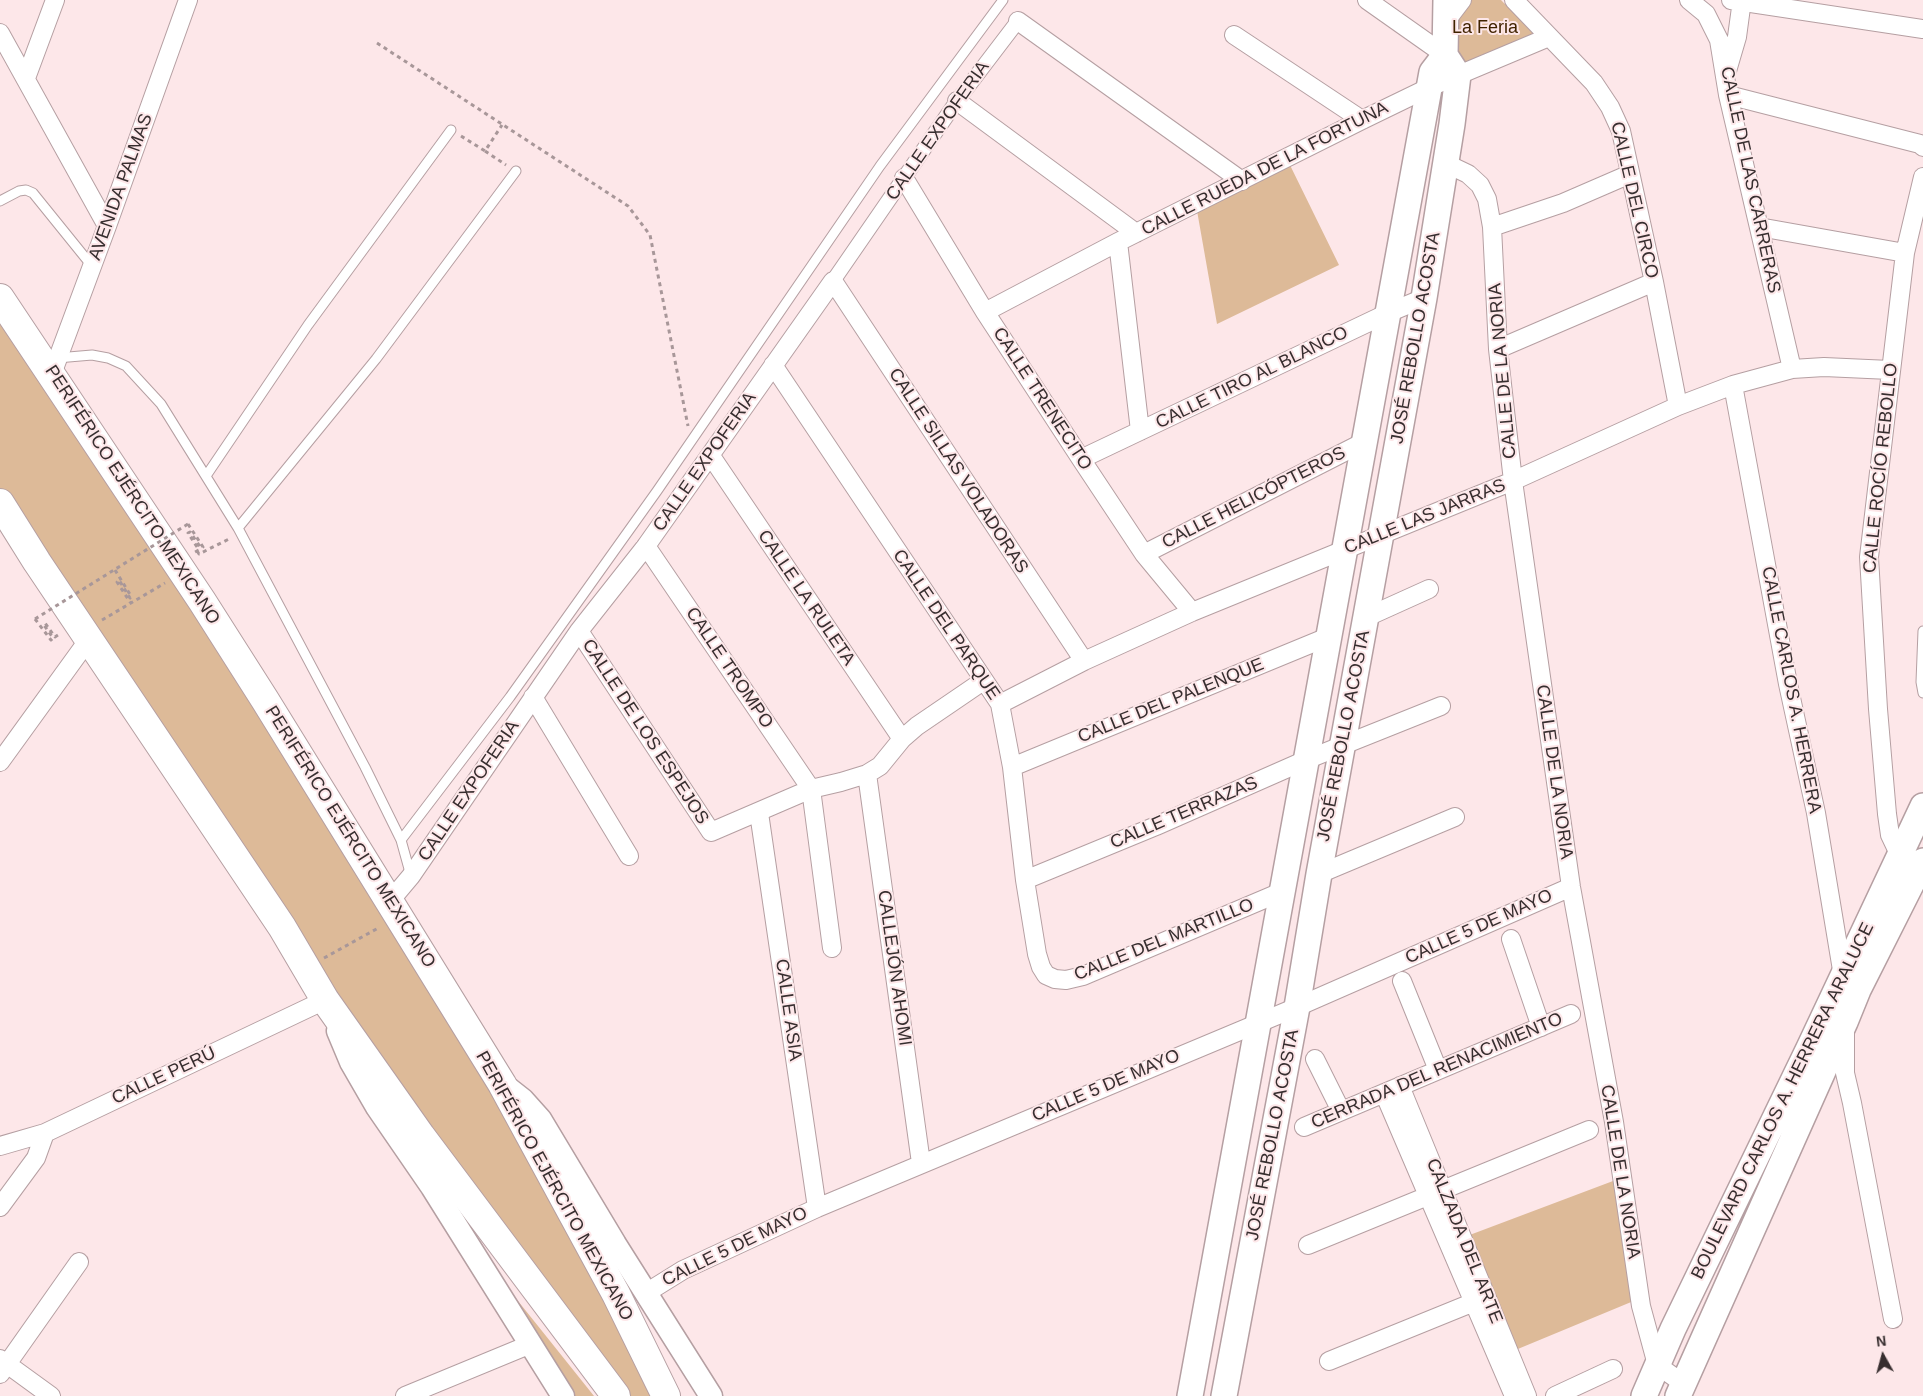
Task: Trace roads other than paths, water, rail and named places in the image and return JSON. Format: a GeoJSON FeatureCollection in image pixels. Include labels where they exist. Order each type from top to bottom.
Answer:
{"type":"FeatureCollection","features":[{"type":"Feature","properties":{"kind":"highway","name":"PERIFÉRICO EJÉRCITO MEXICANO"},"geometry":{"type":"LineString","coordinates":[[0,298],[55,366],[186,562],[265,700],[502,1084],[616,1294],[666,1396]]}},
{"type":"Feature","properties":{"kind":"highway"},"geometry":{"type":"LineString","coordinates":[[0,503],[282,927],[325,1000],[421,1136],[616,1396]]}},
{"type":"Feature","properties":{"kind":"main road"},"geometry":{"type":"LineString","coordinates":[[1430,87],[1432,72],[1452,65],[1446,11]]}},
{"type":"Feature","properties":{"kind":"main road","name":"JOSÉ REBOLLO ACOSTA"},"geometry":{"type":"LineString","coordinates":[[1224,1396],[1297,1007],[1318,874],[1367,617],[1424,298],[1445,163],[1452,65]]}},
{"type":"Feature","properties":{"kind":"main road","name":"JOSÉ REBOLLO ACOSTA"},"geometry":{"type":"LineString","coordinates":[[1190,1396],[1430,87]]}},
{"type":"Feature","properties":{"kind":"main road","name":"BOULEVARD CARLOS A. HERRERA ARALUCE"},"geometry":{"type":"LineString","coordinates":[[1644,1396],[1657,1365],[1850,983],[1915,860],[1923,806]]}},
{"type":"Feature","properties":{"kind":"main road","name":"BOULEVARD CARLOS A. HERRERA ARALUCE"},"geometry":{"type":"LineString","coordinates":[[1681,1390],[1845,1022],[1850,983]]}},
{"type":"Feature","properties":{"kind":"main road"},"geometry":{"type":"LineString","coordinates":[[1204,1317],[1238,1323]]}},
{"type":"Feature","properties":{"kind":"street"},"geometry":{"type":"LineString","coordinates":[[26,78],[55,0]]}},
{"type":"Feature","properties":{"kind":"street","name":"AVENIDA PALMAS"},"geometry":{"type":"LineString","coordinates":[[55,366],[188,0]]}},
{"type":"Feature","properties":{"kind":"street"},"geometry":{"type":"LineString","coordinates":[[1367,0],[1452,65],[1549,37]]}},
{"type":"Feature","properties":{"kind":"street"},"geometry":{"type":"LineString","coordinates":[[1446,11],[1462,0]]}},
{"type":"Feature","properties":{"kind":"street","name":"CALLE DEL CIRCO"},"geometry":{"type":"LineString","coordinates":[[1514,0],[1594,84],[1610,107],[1621,131],[1654,282],[1678,406]]}},
{"type":"Feature","properties":{"kind":"street","name":"CALLE DE LAS CARRERAS"},"geometry":{"type":"LineString","coordinates":[[1689,0],[1706,14],[1719,40],[1728,95],[1792,369]]}},
{"type":"Feature","properties":{"kind":"street"},"geometry":{"type":"LineString","coordinates":[[1726,74],[1737,37],[1738,0],[1923,29]]}},
{"type":"Feature","properties":{"kind":"street"},"geometry":{"type":"LineString","coordinates":[[1018,21],[1242,181]]}},
{"type":"Feature","properties":{"kind":"street","name":"CALLE EXPOFERIA"},"geometry":{"type":"LineString","coordinates":[[394,909],[411,876],[533,696],[579,631],[646,546],[711,456],[957,101],[1018,21]]}},
{"type":"Feature","properties":{"kind":"street"},"geometry":{"type":"LineString","coordinates":[[0,33],[107,226]]}},
{"type":"Feature","properties":{"kind":"street"},"geometry":{"type":"LineString","coordinates":[[1234,35],[1362,120]]}},
{"type":"Feature","properties":{"kind":"street","name":"CALLE RUEDA DE LA FORTUNA"},"geometry":{"type":"LineString","coordinates":[[985,312],[1118,242],[1430,87]]}},
{"type":"Feature","properties":{"kind":"street"},"geometry":{"type":"LineString","coordinates":[[1728,95],[1920,144],[1923,147]]}},
{"type":"Feature","properties":{"kind":"street"},"geometry":{"type":"LineString","coordinates":[[957,101],[1136,233]]}},
{"type":"Feature","properties":{"kind":"street","name":"CALLE DE LA NORIA"},"geometry":{"type":"LineString","coordinates":[[1445,163],[1468,174],[1480,184],[1487,200],[1492,227],[1498,349],[1512,481],[1571,887],[1614,1122],[1641,1306],[1657,1365]]}},
{"type":"Feature","properties":{"kind":"street"},"geometry":{"type":"LineString","coordinates":[[1492,227],[1563,203],[1630,174]]}},
{"type":"Feature","properties":{"kind":"street","name":"CALLE ROCÍO REBOLLO"},"geometry":{"type":"LineString","coordinates":[[1915,860],[1890,835],[1883,782],[1870,576],[1871,537],[1905,253],[1923,177]]}},
{"type":"Feature","properties":{"kind":"street","name":"CALLE TRENECITO"},"geometry":{"type":"LineString","coordinates":[[904,178],[985,312],[1080,459],[1144,554],[1192,612]]}},
{"type":"Feature","properties":{"kind":"street"},"geometry":{"type":"LineString","coordinates":[[1759,226],[1905,253]]}},
{"type":"Feature","properties":{"kind":"street"},"geometry":{"type":"LineString","coordinates":[[1118,242],[1140,431]]}},
{"type":"Feature","properties":{"kind":"street","name":"CALLE SILLAS VOLADORAS"},"geometry":{"type":"LineString","coordinates":[[833,281],[1084,661]]}},
{"type":"Feature","properties":{"kind":"street"},"geometry":{"type":"LineString","coordinates":[[1498,349],[1654,282]]}},
{"type":"Feature","properties":{"kind":"street","name":"CALLE TIRO AL BLANCO"},"geometry":{"type":"LineString","coordinates":[[1080,459],[1388,313],[1424,298]]}},
{"type":"Feature","properties":{"kind":"street","name":"CALLE DEL PARQUE"},"geometry":{"type":"LineString","coordinates":[[773,365],[1000,704],[1012,767],[1025,880],[1037,954],[1046,975]]}},
{"type":"Feature","properties":{"kind":"street","name":"CALLE LAS JARRAS"},"geometry":{"type":"LineString","coordinates":[[1000,704],[1084,661],[1192,612],[1381,536],[1512,481],[1678,406],[1733,385],[1792,369],[1824,367],[1890,370]]}},
{"type":"Feature","properties":{"kind":"street","name":"CALLE CARLOS A. HERRERA"},"geometry":{"type":"LineString","coordinates":[[1733,385],[1788,684],[1850,983]]}},
{"type":"Feature","properties":{"kind":"street","name":"CALLE HELICÓPTEROS"},"geometry":{"type":"LineString","coordinates":[[1144,554],[1364,442]]}},
{"type":"Feature","properties":{"kind":"street","name":"CALLE LA RULETA"},"geometry":{"type":"LineString","coordinates":[[711,456],[902,740]]}},
{"type":"Feature","properties":{"kind":"street","name":"CALLE TROMPO"},"geometry":{"type":"LineString","coordinates":[[646,546],[811,789]]}},
{"type":"Feature","properties":{"kind":"street"},"geometry":{"type":"LineString","coordinates":[[1367,617],[1429,589]]}},
{"type":"Feature","properties":{"kind":"street"},"geometry":{"type":"LineString","coordinates":[[0,762],[84,631]]}},
{"type":"Feature","properties":{"kind":"street","name":"CALLE DE LOS ESPEJOS"},"geometry":{"type":"LineString","coordinates":[[579,631],[711,832],[759,813]]}},
{"type":"Feature","properties":{"kind":"street","name":"CALLE DEL PALENQUE"},"geometry":{"type":"LineString","coordinates":[[1012,767],[1330,636]]}},
{"type":"Feature","properties":{"kind":"street"},"geometry":{"type":"LineString","coordinates":[[759,813],[811,789],[867,774],[880,766],[902,740],[940,710],[983,681]]}},
{"type":"Feature","properties":{"kind":"street"},"geometry":{"type":"LineString","coordinates":[[533,696],[628,856]]}},
{"type":"Feature","properties":{"kind":"street","name":"CALLE TERRAZAS"},"geometry":{"type":"LineString","coordinates":[[1025,880],[1156,826],[1306,760],[1441,706]]}},
{"type":"Feature","properties":{"kind":"street","name":"CALLEJÓN AHOMI"},"geometry":{"type":"LineString","coordinates":[[867,774],[921,1163]]}},
{"type":"Feature","properties":{"kind":"street"},"geometry":{"type":"LineString","coordinates":[[811,789],[832,948]]}},
{"type":"Feature","properties":{"kind":"street","name":"CALLE ASIA"},"geometry":{"type":"LineString","coordinates":[[759,813],[817,1208]]}},
{"type":"Feature","properties":{"kind":"street"},"geometry":{"type":"LineString","coordinates":[[1318,874],[1455,817]]}},
{"type":"Feature","properties":{"kind":"street","name":"CALLE 5 DE MAYO"},"geometry":{"type":"LineString","coordinates":[[646,1292],[683,1270],[817,1208],[1297,1007],[1571,887]]}},
{"type":"Feature","properties":{"kind":"street","name":"CALLE DEL MARTILLO"},"geometry":{"type":"LineString","coordinates":[[1046,975],[1055,979],[1066,980],[1083,976],[1281,892]]}},
{"type":"Feature","properties":{"kind":"street"},"geometry":{"type":"LineString","coordinates":[[1511,939],[1541,1027]]}},
{"type":"Feature","properties":{"kind":"street"},"geometry":{"type":"LineString","coordinates":[[1402,982],[1438,1070]]}},
{"type":"Feature","properties":{"kind":"street"},"geometry":{"type":"LineString","coordinates":[[325,1000],[351,1062],[377,1107],[432,1187],[563,1396]]}},
{"type":"Feature","properties":{"kind":"street","name":"CALLE PERÚ"},"geometry":{"type":"LineString","coordinates":[[0,1146],[45,1133],[325,1000]]}},
{"type":"Feature","properties":{"kind":"street","name":"CERRADA DEL RENACIMIENTO"},"geometry":{"type":"LineString","coordinates":[[1304,1126],[1571,1014]]}},
{"type":"Feature","properties":{"kind":"street"},"geometry":{"type":"LineString","coordinates":[[1845,1022],[1845,1073],[1893,1319]]}},
{"type":"Feature","properties":{"kind":"street"},"geometry":{"type":"LineString","coordinates":[[1315,1059],[1341,1111]]}},
{"type":"Feature","properties":{"kind":"street"},"geometry":{"type":"LineString","coordinates":[[502,1084],[523,1100],[540,1119],[711,1396]]}},
{"type":"Feature","properties":{"kind":"street","name":"CALZADA DEL ARTE"},"geometry":{"type":"LineString","coordinates":[[1392,1090],[1480,1300],[1514,1396]]}},
{"type":"Feature","properties":{"kind":"street"},"geometry":{"type":"LineString","coordinates":[[1308,1245],[1589,1130]]}},
{"type":"Feature","properties":{"kind":"street"},"geometry":{"type":"LineString","coordinates":[[0,1206],[36,1158],[45,1133]]}},
{"type":"Feature","properties":{"kind":"street"},"geometry":{"type":"LineString","coordinates":[[51,1396],[2,1366],[79,1262]]}},
{"type":"Feature","properties":{"kind":"street"},"geometry":{"type":"LineString","coordinates":[[1329,1361],[1480,1300]]}},
{"type":"Feature","properties":{"kind":"street","name":"CALZADA DEL ARTE"},"geometry":{"type":"LineString","coordinates":[[1480,1300],[1527,1396]]}},
{"type":"Feature","properties":{"kind":"street"},"geometry":{"type":"LineString","coordinates":[[410,1395],[531,1344]]}},
{"type":"Feature","properties":{"kind":"street"},"geometry":{"type":"LineString","coordinates":[[1657,1365],[1681,1390]]}},
{"type":"Feature","properties":{"kind":"street"},"geometry":{"type":"LineString","coordinates":[[1555,1396],[1613,1369]]}},
{"type":"Feature","properties":{"kind":"lane"},"geometry":{"type":"LineString","coordinates":[[401,840],[510,698],[691,441],[880,166],[1003,0]]}},
{"type":"Feature","properties":{"kind":"lane"},"geometry":{"type":"LineString","coordinates":[[206,476],[308,326],[451,130]]}},
{"type":"Feature","properties":{"kind":"lane"},"geometry":{"type":"LineString","coordinates":[[239,531],[376,359],[516,171]]}},
{"type":"Feature","properties":{"kind":"lane"},"geometry":{"type":"LineString","coordinates":[[0,201],[19,190],[33,193],[92,266]]}},
{"type":"Feature","properties":{"kind":"lane"},"geometry":{"type":"LineString","coordinates":[[55,366],[92,355],[108,358],[126,366],[161,404],[239,531],[365,767],[401,840],[411,876]]}},
{"type":"Feature","properties":{"kind":"lane"},"geometry":{"type":"LineString","coordinates":[[1923,631],[1921,682],[1923,693]]}},
{"type":"Feature","properties":{"kind":"park label","name":"La Feria"},"geometry":{"type":"Point","coordinates":[1485,28]}}]}
